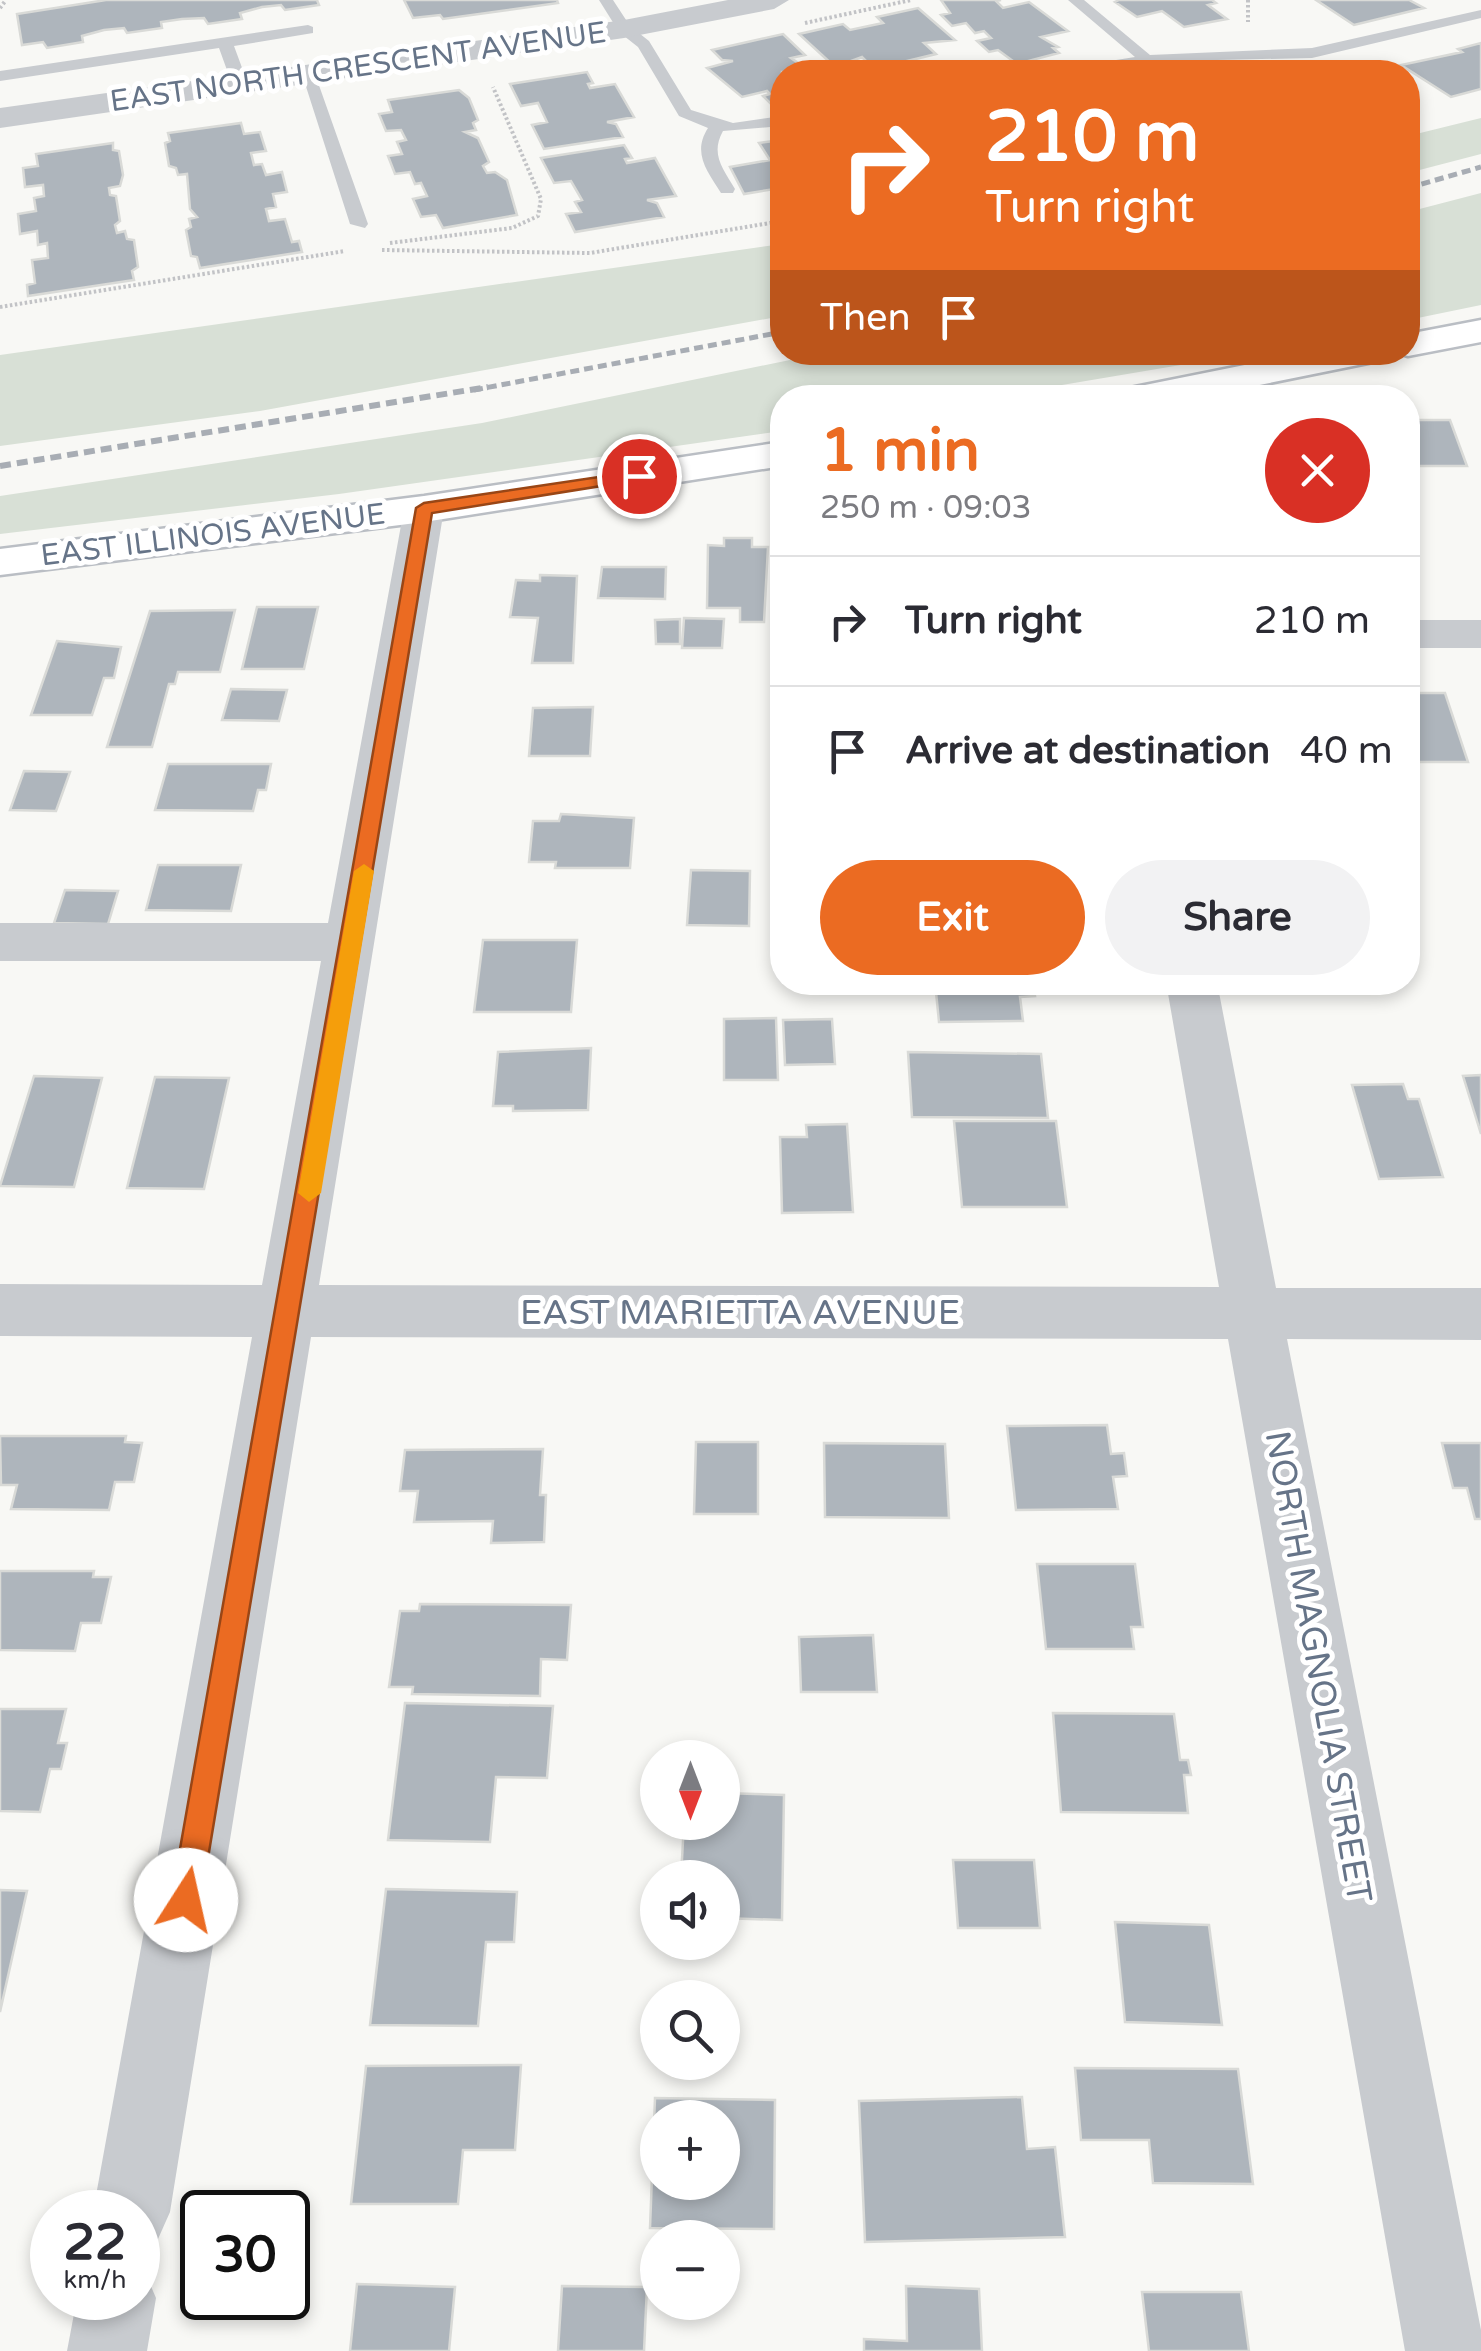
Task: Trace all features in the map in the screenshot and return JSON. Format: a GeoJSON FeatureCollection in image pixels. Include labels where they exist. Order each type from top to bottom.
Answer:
{"type":"FeatureCollection","features":[{"type":"Feature","properties":{"kind":"main road"},"geometry":{"type":"LineString","coordinates":[[1420,343],[1481,331]]}},
{"type":"Feature","properties":{"kind":"main road"},"geometry":{"type":"LineString","coordinates":[[1201,385],[1302,365]]}},
{"type":"Feature","properties":{"kind":"main road","name":"EAST ILLINOIS AVENUE"},"geometry":{"type":"LineString","coordinates":[[0,562],[424,508],[770,456]]}},
{"type":"Feature","properties":{"kind":"street","name":"EAST NORTH CRESCENT AVENUE"},"geometry":{"type":"LineString","coordinates":[[0,118],[624,29],[774,0]]}},
{"type":"Feature","properties":{"kind":"street"},"geometry":{"type":"LineString","coordinates":[[135,2190],[289,1313],[424,508]]}},
{"type":"Feature","properties":{"kind":"street"},"geometry":{"type":"LineString","coordinates":[[1420,634],[1481,634]]}},
{"type":"Feature","properties":{"kind":"street"},"geometry":{"type":"LineString","coordinates":[[0,942],[352,942]]}},
{"type":"Feature","properties":{"kind":"street","name":"NORTH MAGNOLIA STREET"},"geometry":{"type":"LineString","coordinates":[[1193,995],[1445,2351]]}},
{"type":"Feature","properties":{"kind":"street","name":"EAST MARIETTA AVENUE"},"geometry":{"type":"LineString","coordinates":[[0,1310],[1481,1314]]}},
{"type":"Feature","properties":{"kind":"street"},"geometry":{"type":"LineString","coordinates":[[107,2351],[112,2320]]}},
{"type":"Feature","properties":{"kind":"lane"},"geometry":{"type":"LineString","coordinates":[[606,0],[624,29],[644,44],[685,113],[718,126],[770,122]]}},
{"type":"Feature","properties":{"kind":"lane"},"geometry":{"type":"LineString","coordinates":[[1075,0],[1146,59]]}},
{"type":"Feature","properties":{"kind":"lane"},"geometry":{"type":"LineString","coordinates":[[1462,0],[1481,12]]}},
{"type":"Feature","properties":{"kind":"lane"},"geometry":{"type":"LineString","coordinates":[[1140,60],[1312,53],[1481,12]]}},
{"type":"Feature","properties":{"kind":"lane"},"geometry":{"type":"LineString","coordinates":[[0,76],[308,30]]}},
{"type":"Feature","properties":{"kind":"lane"},"geometry":{"type":"LineString","coordinates":[[226,42],[240,84]]}},
{"type":"Feature","properties":{"kind":"lane"},"geometry":{"type":"LineString","coordinates":[[308,74],[359,224]]}},
{"type":"Feature","properties":{"kind":"lane"},"geometry":{"type":"LineString","coordinates":[[718,126],[706,141],[705,151],[727,189]]}},
{"type":"Feature","properties":{"kind":"path"},"geometry":{"type":"LineString","coordinates":[[0,8],[6,0]]}},
{"type":"Feature","properties":{"kind":"path"},"geometry":{"type":"LineString","coordinates":[[1247,34],[1248,0]]}},
{"type":"Feature","properties":{"kind":"path"},"geometry":{"type":"LineString","coordinates":[[0,307],[430,235],[512,228],[538,216],[540,198],[491,82]]}},
{"type":"Feature","properties":{"kind":"path"},"geometry":{"type":"LineString","coordinates":[[368,248],[590,253],[770,222]]}},
{"type":"Feature","properties":{"kind":"path"},"geometry":{"type":"LineString","coordinates":[[359,224],[368,248]]}},
{"type":"Feature","properties":{"kind":"shaded area"},"geometry":{"type":"Polygon","coordinates":[[[1481,118],[1481,154],[1420,170],[1420,133],[1481,118]]]}},
{"type":"Feature","properties":{"kind":"shaded area"},"geometry":{"type":"Polygon","coordinates":[[[1481,193],[1481,305],[1420,318],[1420,209],[1481,193]]]}},
{"type":"Feature","properties":{"kind":"shaded area"},"geometry":{"type":"Polygon","coordinates":[[[770,246],[770,318],[260,411],[0,446],[0,355],[770,246]]]}},
{"type":"Feature","properties":{"kind":"shaded area"},"geometry":{"type":"Polygon","coordinates":[[[770,364],[1181,365],[1062,385],[770,385],[770,433],[339,494],[0,534],[0,496],[482,423],[770,364]]]}},
{"type":"Feature","properties":{"kind":"building"},"geometry":{"type":"Polygon","coordinates":[[[106,0],[317,0],[319,5],[285,10],[281,5],[262,7],[240,13],[242,19],[208,24],[204,18],[182,19],[161,22],[162,28],[127,33],[124,28],[104,30],[82,36],[83,42],[47,48],[43,42],[22,45],[17,14],[106,0]]]}},
{"type":"Feature","properties":{"kind":"building"},"geometry":{"type":"Polygon","coordinates":[[[404,0],[558,3],[443,19],[440,15],[413,18],[404,0]]]}},
{"type":"Feature","properties":{"kind":"building"},"geometry":{"type":"Polygon","coordinates":[[[941,0],[1001,0],[996,1],[1003,8],[1029,2],[1068,31],[1041,37],[1058,47],[1053,48],[1059,53],[1032,60],[1012,60],[998,50],[989,52],[977,41],[991,38],[984,31],[975,33],[966,23],[952,26],[941,15],[950,13],[941,0]]]}},
{"type":"Feature","properties":{"kind":"building"},"geometry":{"type":"Polygon","coordinates":[[[1212,0],[1216,3],[1208,5],[1227,19],[1184,27],[1162,11],[1137,17],[1115,2],[1212,0]]]}},
{"type":"Feature","properties":{"kind":"building"},"geometry":{"type":"Polygon","coordinates":[[[1316,0],[1409,0],[1424,8],[1354,25],[1316,0]]]}},
{"type":"Feature","properties":{"kind":"building"},"geometry":{"type":"Polygon","coordinates":[[[918,8],[955,40],[924,43],[936,54],[911,60],[827,60],[799,34],[843,24],[850,30],[883,23],[877,17],[918,8]]]}},
{"type":"Feature","properties":{"kind":"building"},"geometry":{"type":"Polygon","coordinates":[[[783,34],[805,55],[791,58],[794,60],[770,60],[770,94],[767,91],[742,97],[707,68],[733,61],[722,60],[712,50],[783,34]]]}},
{"type":"Feature","properties":{"kind":"building"},"geometry":{"type":"Polygon","coordinates":[[[1481,43],[1481,89],[1451,97],[1420,77],[1420,61],[1462,52],[1458,49],[1481,43]]]}},
{"type":"Feature","properties":{"kind":"building"},"geometry":{"type":"Polygon","coordinates":[[[587,72],[593,83],[588,84],[590,88],[615,84],[634,117],[607,122],[616,124],[623,137],[544,149],[532,125],[547,122],[538,103],[521,106],[510,84],[587,72]]]}},
{"type":"Feature","properties":{"kind":"building"},"geometry":{"type":"Polygon","coordinates":[[[459,90],[469,98],[478,120],[473,123],[476,130],[465,132],[478,138],[489,162],[483,166],[487,173],[495,172],[507,180],[517,215],[443,228],[436,215],[421,217],[413,199],[427,196],[421,183],[415,184],[410,172],[395,174],[388,156],[402,154],[397,142],[406,140],[401,130],[386,131],[379,114],[392,112],[388,100],[459,90]]]}},
{"type":"Feature","properties":{"kind":"building"},"geometry":{"type":"Polygon","coordinates":[[[241,123],[244,134],[260,132],[266,151],[251,153],[254,165],[262,164],[266,175],[282,172],[287,192],[273,194],[276,207],[266,209],[269,221],[285,219],[292,242],[299,241],[302,252],[200,268],[197,257],[191,256],[186,230],[191,227],[189,219],[197,217],[190,209],[187,174],[178,175],[176,168],[169,166],[165,143],[170,141],[168,133],[241,123]]]}},
{"type":"Feature","properties":{"kind":"building"},"geometry":{"type":"Polygon","coordinates":[[[770,142],[770,160],[759,143],[770,142]]]}},
{"type":"Feature","properties":{"kind":"building"},"geometry":{"type":"Polygon","coordinates":[[[113,143],[113,150],[119,151],[123,175],[120,186],[109,188],[110,195],[116,196],[120,221],[115,225],[117,233],[125,231],[127,239],[134,240],[138,267],[132,271],[134,280],[28,296],[27,285],[35,283],[32,260],[48,258],[47,243],[38,245],[37,231],[20,234],[18,214],[36,211],[34,198],[44,196],[43,185],[25,187],[23,168],[38,166],[36,154],[113,143]]]}},
{"type":"Feature","properties":{"kind":"building"},"geometry":{"type":"Polygon","coordinates":[[[624,145],[632,158],[625,159],[627,163],[655,158],[676,196],[647,200],[657,203],[664,217],[575,232],[566,214],[581,212],[575,202],[582,200],[571,181],[554,183],[541,158],[624,145]]]}},
{"type":"Feature","properties":{"kind":"building"},"geometry":{"type":"Polygon","coordinates":[[[770,160],[770,190],[744,194],[730,167],[770,160]]]}},
{"type":"Feature","properties":{"kind":"building"},"geometry":{"type":"Polygon","coordinates":[[[1420,420],[1450,420],[1467,466],[1420,466],[1420,420]]]}},
{"type":"Feature","properties":{"kind":"building"},"geometry":{"type":"Polygon","coordinates":[[[724,538],[752,538],[752,547],[768,547],[764,622],[740,622],[740,608],[707,608],[708,545],[724,546],[724,538]]]}},
{"type":"Feature","properties":{"kind":"building"},"geometry":{"type":"Polygon","coordinates":[[[602,567],[666,567],[665,599],[598,598],[602,567]]]}},
{"type":"Feature","properties":{"kind":"building"},"geometry":{"type":"Polygon","coordinates":[[[540,575],[577,576],[573,663],[532,663],[538,618],[510,617],[516,580],[540,581],[540,575]]]}},
{"type":"Feature","properties":{"kind":"building"},"geometry":{"type":"Polygon","coordinates":[[[257,607],[318,607],[304,669],[242,669],[257,607]]]}},
{"type":"Feature","properties":{"kind":"building"},"geometry":{"type":"Polygon","coordinates":[[[235,610],[220,672],[178,672],[175,684],[169,684],[152,747],[107,747],[150,611],[235,610]]]}},
{"type":"Feature","properties":{"kind":"building"},"geometry":{"type":"Polygon","coordinates":[[[684,618],[724,619],[722,648],[682,648],[684,618]]]}},
{"type":"Feature","properties":{"kind":"building"},"geometry":{"type":"Polygon","coordinates":[[[680,619],[680,644],[656,644],[655,620],[680,619]]]}},
{"type":"Feature","properties":{"kind":"building"},"geometry":{"type":"Polygon","coordinates":[[[57,641],[121,647],[114,678],[104,678],[92,715],[31,715],[57,641]]]}},
{"type":"Feature","properties":{"kind":"building"},"geometry":{"type":"Polygon","coordinates":[[[231,689],[287,690],[279,721],[222,720],[231,689]]]}},
{"type":"Feature","properties":{"kind":"building"},"geometry":{"type":"Polygon","coordinates":[[[1420,693],[1445,693],[1468,762],[1420,762],[1420,693]]]}},
{"type":"Feature","properties":{"kind":"building"},"geometry":{"type":"Polygon","coordinates":[[[593,707],[590,756],[529,756],[533,708],[593,707]]]}},
{"type":"Feature","properties":{"kind":"building"},"geometry":{"type":"Polygon","coordinates":[[[168,764],[271,764],[266,790],[258,790],[253,811],[155,810],[168,764]]]}},
{"type":"Feature","properties":{"kind":"building"},"geometry":{"type":"Polygon","coordinates":[[[24,771],[70,772],[56,811],[10,810],[24,771]]]}},
{"type":"Feature","properties":{"kind":"building"},"geometry":{"type":"Polygon","coordinates":[[[561,814],[634,818],[630,868],[555,868],[556,862],[529,862],[533,821],[559,821],[561,814]]]}},
{"type":"Feature","properties":{"kind":"building"},"geometry":{"type":"Polygon","coordinates":[[[158,865],[241,865],[231,911],[146,910],[158,865]]]}},
{"type":"Feature","properties":{"kind":"building"},"geometry":{"type":"Polygon","coordinates":[[[691,870],[750,871],[749,926],[687,925],[691,870]]]}},
{"type":"Feature","properties":{"kind":"building"},"geometry":{"type":"Polygon","coordinates":[[[65,890],[118,891],[108,924],[54,923],[65,890]]]}},
{"type":"Feature","properties":{"kind":"building"},"geometry":{"type":"Polygon","coordinates":[[[483,940],[577,940],[571,1012],[474,1012],[483,940]]]}},
{"type":"Feature","properties":{"kind":"building"},"geometry":{"type":"Polygon","coordinates":[[[936,995],[1035,995],[1020,997],[1023,1021],[939,1022],[936,995]]]}},
{"type":"Feature","properties":{"kind":"building"},"geometry":{"type":"Polygon","coordinates":[[[776,1018],[778,1080],[724,1080],[724,1019],[776,1018]]]}},
{"type":"Feature","properties":{"kind":"building"},"geometry":{"type":"Polygon","coordinates":[[[832,1019],[835,1064],[785,1065],[783,1020],[832,1019]]]}},
{"type":"Feature","properties":{"kind":"building"},"geometry":{"type":"Polygon","coordinates":[[[591,1048],[588,1110],[513,1111],[513,1106],[493,1106],[498,1052],[591,1048]]]}},
{"type":"Feature","properties":{"kind":"building"},"geometry":{"type":"Polygon","coordinates":[[[908,1052],[1041,1054],[1048,1118],[912,1117],[908,1052]]]}},
{"type":"Feature","properties":{"kind":"building"},"geometry":{"type":"Polygon","coordinates":[[[1481,1075],[1481,1134],[1463,1076],[1481,1075]]]}},
{"type":"Feature","properties":{"kind":"building"},"geometry":{"type":"Polygon","coordinates":[[[34,1076],[102,1078],[74,1187],[0,1186],[34,1076]]]}},
{"type":"Feature","properties":{"kind":"building"},"geometry":{"type":"Polygon","coordinates":[[[155,1077],[229,1078],[204,1189],[127,1188],[155,1077]]]}},
{"type":"Feature","properties":{"kind":"building"},"geometry":{"type":"Polygon","coordinates":[[[1403,1084],[1408,1099],[1419,1099],[1443,1177],[1379,1179],[1352,1085],[1403,1084]]]}},
{"type":"Feature","properties":{"kind":"building"},"geometry":{"type":"Polygon","coordinates":[[[954,1121],[1056,1121],[1067,1207],[962,1207],[954,1121]]]}},
{"type":"Feature","properties":{"kind":"building"},"geometry":{"type":"Polygon","coordinates":[[[847,1124],[853,1212],[782,1213],[780,1137],[807,1137],[806,1125],[847,1124]]]}},
{"type":"Feature","properties":{"kind":"building"},"geometry":{"type":"Polygon","coordinates":[[[1107,1425],[1111,1454],[1124,1453],[1127,1476],[1113,1477],[1118,1509],[1016,1510],[1007,1426],[1107,1425]]]}},
{"type":"Feature","properties":{"kind":"building"},"geometry":{"type":"Polygon","coordinates":[[[0,1436],[126,1436],[125,1442],[142,1443],[134,1482],[115,1482],[109,1510],[11,1509],[17,1485],[1,1485],[0,1436]]]}},
{"type":"Feature","properties":{"kind":"building"},"geometry":{"type":"Polygon","coordinates":[[[696,1442],[758,1442],[758,1514],[694,1514],[696,1442]]]}},
{"type":"Feature","properties":{"kind":"building"},"geometry":{"type":"Polygon","coordinates":[[[824,1443],[945,1444],[949,1518],[825,1517],[824,1443]]]}},
{"type":"Feature","properties":{"kind":"building"},"geometry":{"type":"Polygon","coordinates":[[[1442,1443],[1481,1443],[1481,1519],[1475,1519],[1467,1488],[1453,1488],[1442,1443]]]}},
{"type":"Feature","properties":{"kind":"building"},"geometry":{"type":"Polygon","coordinates":[[[543,1449],[540,1495],[546,1495],[544,1542],[491,1543],[493,1521],[414,1522],[418,1491],[400,1491],[405,1450],[543,1449]]]}},
{"type":"Feature","properties":{"kind":"building"},"geometry":{"type":"Polygon","coordinates":[[[1037,1564],[1135,1564],[1143,1627],[1131,1627],[1134,1649],[1046,1649],[1037,1564]]]}},
{"type":"Feature","properties":{"kind":"building"},"geometry":{"type":"Polygon","coordinates":[[[0,1571],[94,1571],[93,1577],[111,1577],[101,1623],[81,1623],[75,1651],[0,1650],[0,1571]]]}},
{"type":"Feature","properties":{"kind":"building"},"geometry":{"type":"Polygon","coordinates":[[[420,1604],[571,1605],[567,1660],[541,1659],[540,1696],[412,1694],[413,1687],[389,1687],[400,1611],[419,1611],[420,1604]]]}},
{"type":"Feature","properties":{"kind":"building"},"geometry":{"type":"Polygon","coordinates":[[[873,1635],[877,1692],[801,1692],[799,1637],[873,1635]]]}},
{"type":"Feature","properties":{"kind":"building"},"geometry":{"type":"Polygon","coordinates":[[[405,1703],[553,1706],[547,1778],[496,1777],[490,1842],[388,1840],[405,1703]]]}},
{"type":"Feature","properties":{"kind":"building"},"geometry":{"type":"Polygon","coordinates":[[[0,1709],[66,1709],[58,1743],[67,1743],[61,1769],[50,1769],[40,1812],[0,1811],[0,1709]]]}},
{"type":"Feature","properties":{"kind":"building"},"geometry":{"type":"Polygon","coordinates":[[[1053,1713],[1174,1714],[1180,1760],[1188,1760],[1191,1775],[1184,1775],[1188,1813],[1061,1812],[1053,1713]]]}},
{"type":"Feature","properties":{"kind":"building"},"geometry":{"type":"Polygon","coordinates":[[[740,1794],[784,1795],[782,1920],[740,1919],[740,1860],[682,1860],[683,1840],[740,1840],[740,1794]]]}},
{"type":"Feature","properties":{"kind":"building"},"geometry":{"type":"Polygon","coordinates":[[[953,1860],[1034,1860],[1040,1928],[958,1928],[953,1860]]]}},
{"type":"Feature","properties":{"kind":"building"},"geometry":{"type":"Polygon","coordinates":[[[386,1889],[517,1892],[514,1942],[486,1942],[478,2026],[370,2025],[386,1889]]]}},
{"type":"Feature","properties":{"kind":"building"},"geometry":{"type":"Polygon","coordinates":[[[0,1890],[27,1891],[0,2012],[0,1890]]]}},
{"type":"Feature","properties":{"kind":"building"},"geometry":{"type":"Polygon","coordinates":[[[1115,1922],[1209,1925],[1222,2025],[1125,2022],[1115,1922]]]}},
{"type":"Feature","properties":{"kind":"building"},"geometry":{"type":"Polygon","coordinates":[[[521,2065],[515,2150],[463,2150],[458,2204],[351,2204],[366,2066],[521,2065]]]}},
{"type":"Feature","properties":{"kind":"building"},"geometry":{"type":"Polygon","coordinates":[[[1075,2068],[1238,2069],[1253,2184],[1153,2183],[1149,2140],[1081,2140],[1075,2068]]]}},
{"type":"Feature","properties":{"kind":"building"},"geometry":{"type":"Polygon","coordinates":[[[1022,2097],[1027,2149],[1055,2147],[1065,2237],[865,2242],[859,2101],[1022,2097]]]}},
{"type":"Feature","properties":{"kind":"building"},"geometry":{"type":"Polygon","coordinates":[[[655,2098],[775,2100],[774,2229],[740,2229],[740,2220],[650,2220],[651,2200],[740,2200],[740,2100],[655,2098]]]}},
{"type":"Feature","properties":{"kind":"building"},"geometry":{"type":"Polygon","coordinates":[[[357,2284],[455,2287],[449,2351],[350,2351],[357,2284]]]}},
{"type":"Feature","properties":{"kind":"building"},"geometry":{"type":"Polygon","coordinates":[[[562,2286],[640,2287],[640,2320],[645,2320],[644,2351],[558,2351],[562,2286]]]}},
{"type":"Feature","properties":{"kind":"building"},"geometry":{"type":"Polygon","coordinates":[[[906,2286],[979,2289],[982,2351],[864,2351],[864,2339],[907,2341],[906,2286]]]}},
{"type":"Feature","properties":{"kind":"building"},"geometry":{"type":"Polygon","coordinates":[[[1142,2292],[1241,2292],[1249,2351],[1149,2351],[1142,2292]]]}},
{"type":"Feature","properties":{"kind":"railway"},"geometry":{"type":"LineString","coordinates":[[1420,185],[1481,167]]}},
{"type":"Feature","properties":{"kind":"railway"},"geometry":{"type":"LineString","coordinates":[[474,390],[770,334]]}},
{"type":"Feature","properties":{"kind":"railway"},"geometry":{"type":"LineString","coordinates":[[0,466],[488,387]]}},
{"type":"Feature","properties":{"kind":"slow traffic"},"geometry":{"type":"LineString","coordinates":[[309,1193],[364,871]]}},
{"type":"Feature","properties":{"kind":"route"},"geometry":{"type":"LineString","coordinates":[[186,1900],[424,508],[639,476]]}}]}
